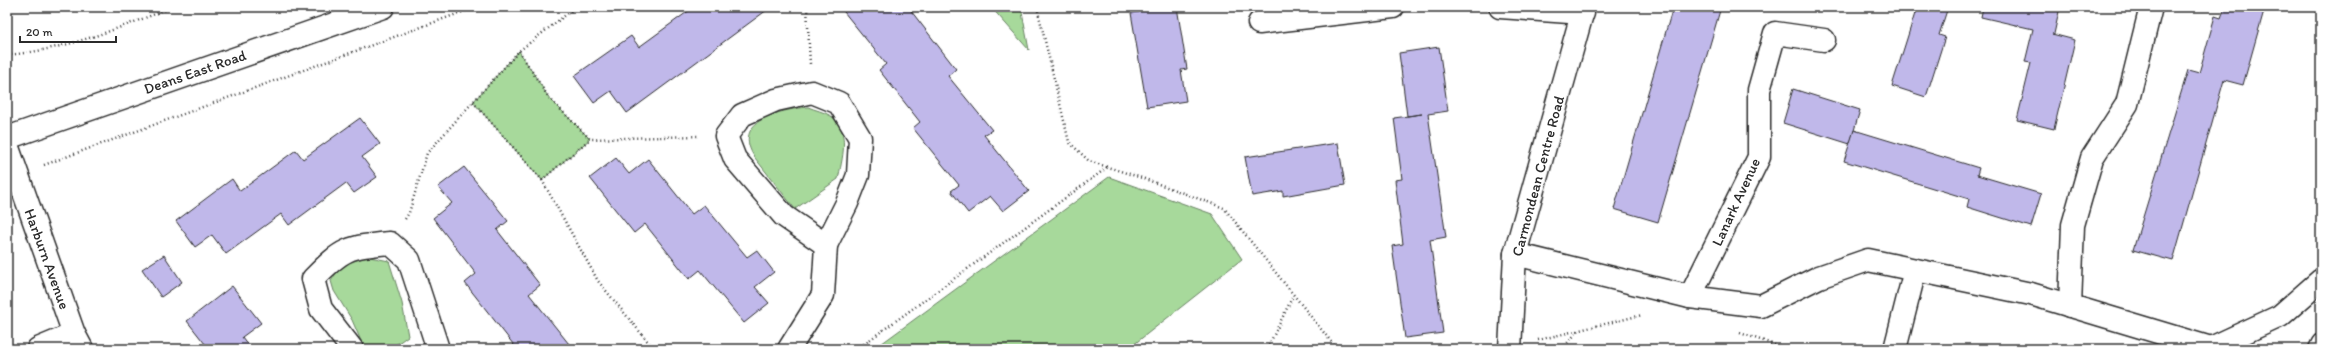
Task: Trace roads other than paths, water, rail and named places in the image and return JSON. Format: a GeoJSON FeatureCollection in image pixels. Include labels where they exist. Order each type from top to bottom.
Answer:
{"type":"FeatureCollection","features":[{"type":"Feature","properties":{"kind":"street","name":"Deans East Road"},"geometry":{"type":"LineString","coordinates":[[7,138],[383,7]]}},
{"type":"Feature","properties":{"kind":"street"},"geometry":{"type":"LineString","coordinates":[[1259,23],[1393,7]]}},
{"type":"Feature","properties":{"kind":"street"},"geometry":{"type":"LineString","coordinates":[[1500,7],[1584,10]]}},
{"type":"Feature","properties":{"kind":"street"},"geometry":{"type":"LineString","coordinates":[[2070,306],[2073,225],[2092,158],[2127,104],[2151,7]]}},
{"type":"Feature","properties":{"kind":"street","name":"Carmondean Centre Road"},"geometry":{"type":"LineString","coordinates":[[1510,348],[1515,254],[1584,10]]}},
{"type":"Feature","properties":{"kind":"street","name":"Lanark Avenue"},"geometry":{"type":"LineString","coordinates":[[1690,297],[1759,157],[1760,90],[1775,33],[1824,40]]}},
{"type":"Feature","properties":{"kind":"street"},"geometry":{"type":"LineString","coordinates":[[789,349],[823,295],[826,245],[847,203],[858,175],[860,138],[839,103],[812,92],[776,100],[742,115],[726,136],[735,159],[784,216],[826,245]]}},
{"type":"Feature","properties":{"kind":"street","name":"Harburn Avenue"},"geometry":{"type":"LineString","coordinates":[[7,145],[19,182],[78,342]]}},
{"type":"Feature","properties":{"kind":"street"},"geometry":{"type":"LineString","coordinates":[[352,349],[321,309],[313,279],[334,257],[356,246],[390,243],[409,260],[438,349]]}},
{"type":"Feature","properties":{"kind":"street"},"geometry":{"type":"LineString","coordinates":[[1515,254],[1690,297],[1761,306],[1819,277],[1868,260],[2030,294],[2212,348],[2280,316],[2321,280]]}},
{"type":"Feature","properties":{"kind":"street"},"geometry":{"type":"LineString","coordinates":[[1895,349],[1915,270]]}},
{"type":"Feature","properties":{"kind":"street"},"geometry":{"type":"LineString","coordinates":[[38,349],[78,342]]}},
{"type":"Feature","properties":{"kind":"lane"},"geometry":{"type":"LineString","coordinates":[[2318,349],[2321,343]]}}]}
